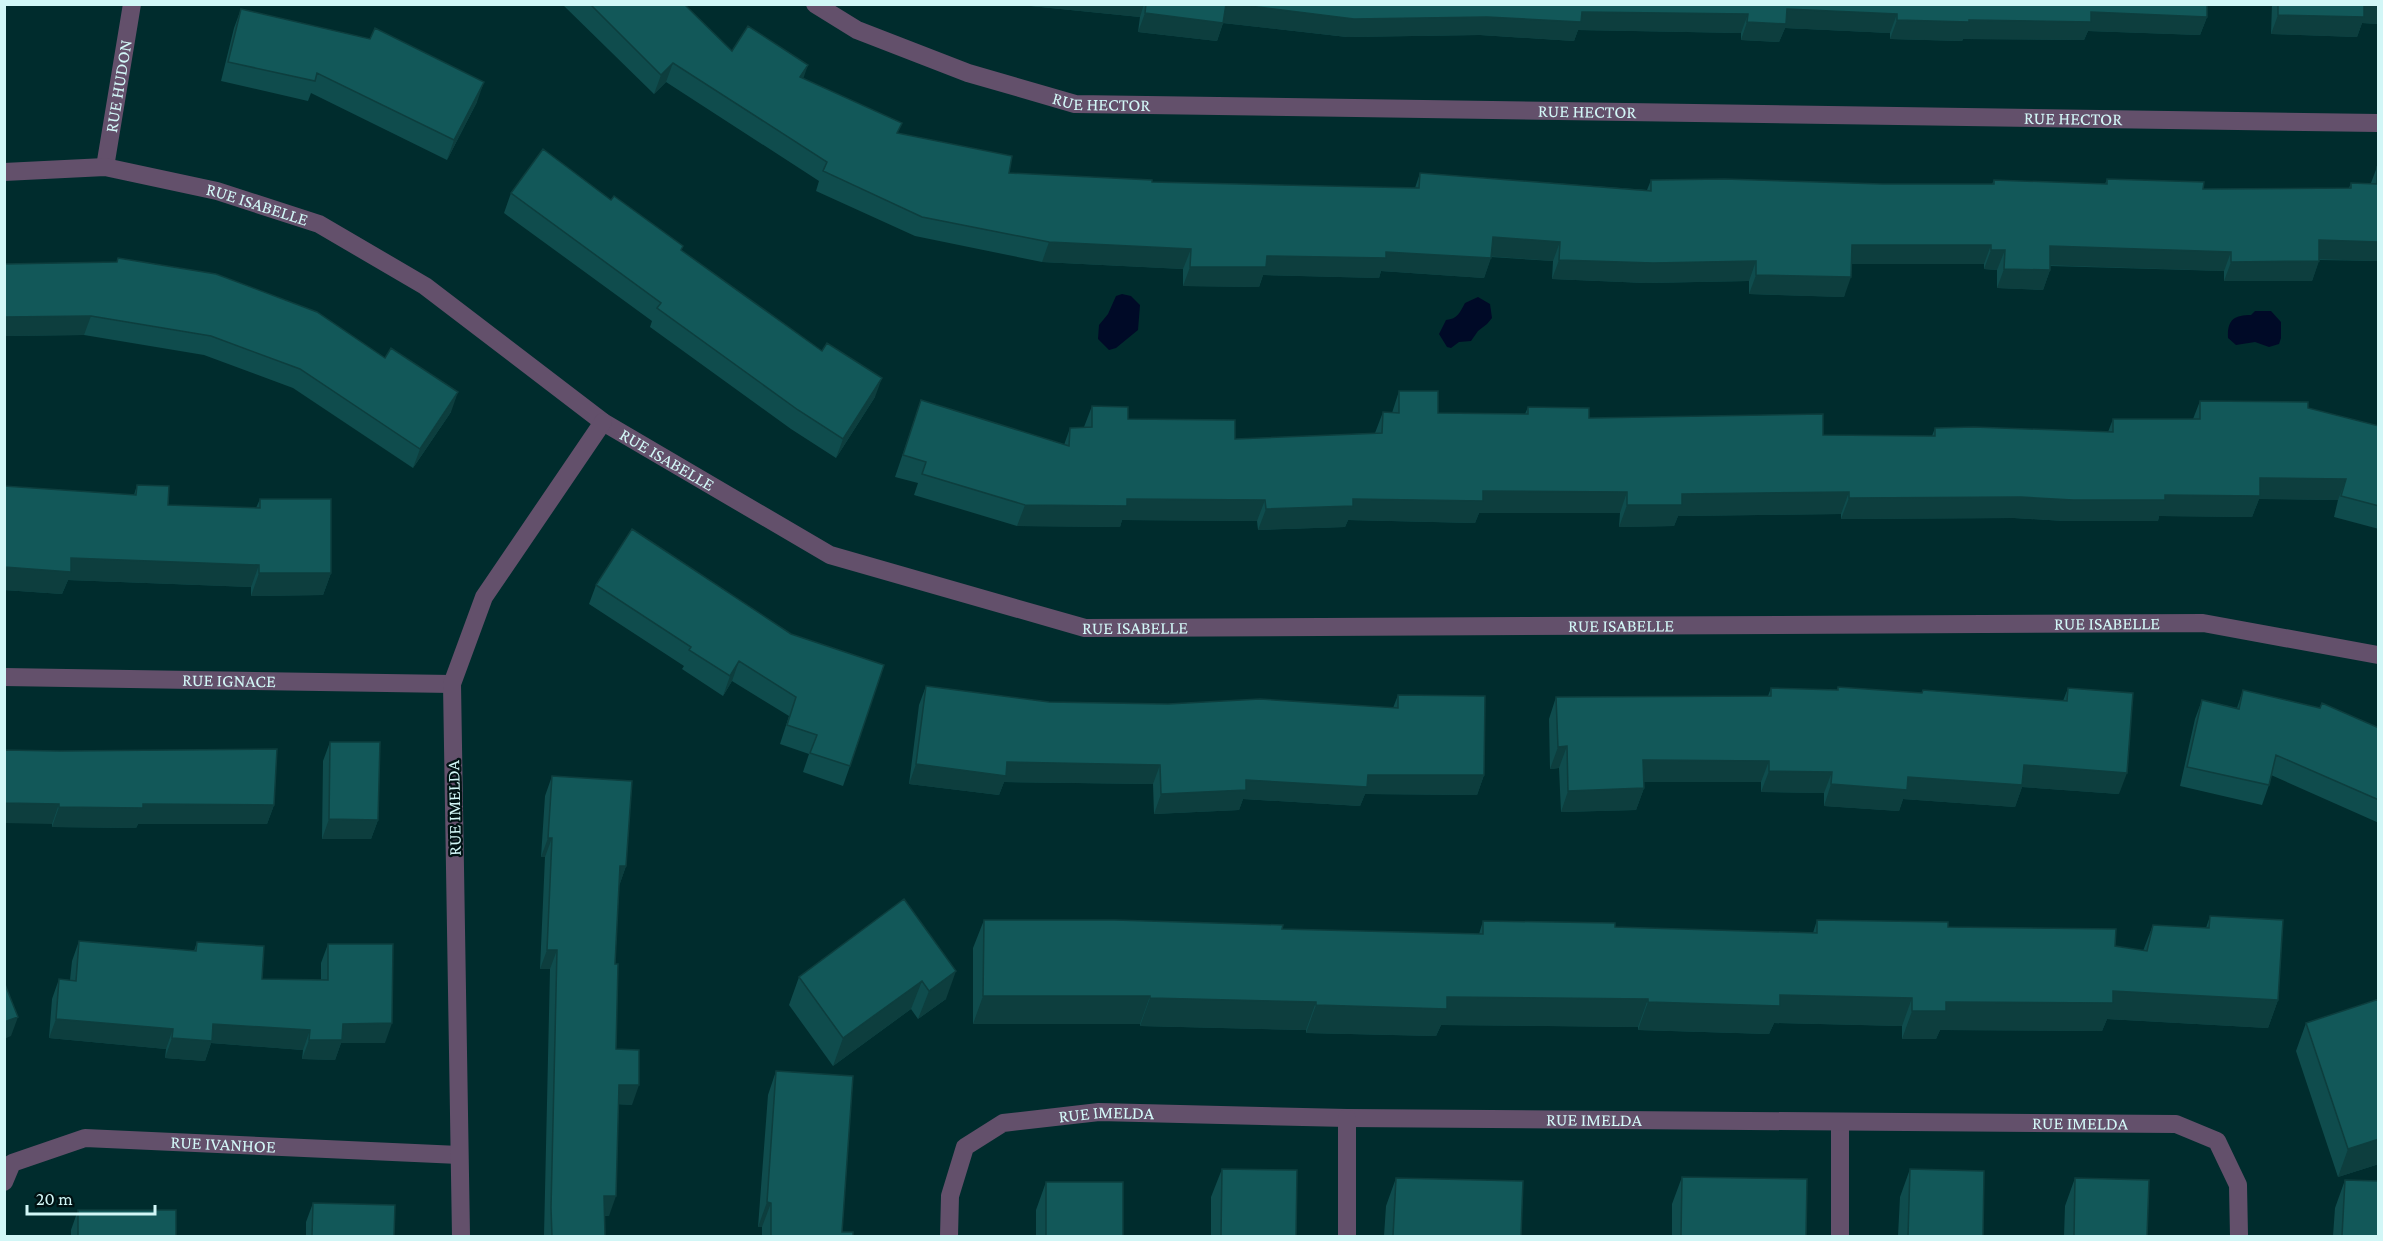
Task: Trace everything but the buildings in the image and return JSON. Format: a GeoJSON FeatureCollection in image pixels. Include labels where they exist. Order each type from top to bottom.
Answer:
{"type":"FeatureCollection","features":[{"type":"Feature","properties":{"kind":"street","name":"RUE HUDON"},"geometry":{"type":"LineString","coordinates":[[105,168],[132,4]]}},
{"type":"Feature","properties":{"kind":"street","name":"RUE HECTOR"},"geometry":{"type":"LineString","coordinates":[[815,4],[857,30],[968,74],[1075,104],[2379,123]]}},
{"type":"Feature","properties":{"kind":"street","name":"RUE ISABELLE"},"geometry":{"type":"LineString","coordinates":[[4,172],[105,168],[217,191],[318,224],[425,286],[603,422],[830,555],[1085,628],[2203,622],[2379,655]]}},
{"type":"Feature","properties":{"kind":"street","name":"RUE IMELDA"},"geometry":{"type":"LineString","coordinates":[[461,1236],[452,684],[484,597],[603,422]]}},
{"type":"Feature","properties":{"kind":"street","name":"RUE IGNACE"},"geometry":{"type":"LineString","coordinates":[[4,677],[452,684]]}},
{"type":"Feature","properties":{"kind":"street","name":"RUE IMELDA"},"geometry":{"type":"LineString","coordinates":[[950,1236],[950,1197],[965,1147],[1003,1123],[1099,1112],[1347,1118],[2176,1124],[2217,1141],[2238,1185],[2239,1236]]}},
{"type":"Feature","properties":{"kind":"street"},"geometry":{"type":"LineString","coordinates":[[1347,1118],[1347,1236]]}},
{"type":"Feature","properties":{"kind":"street"},"geometry":{"type":"LineString","coordinates":[[1840,1122],[1840,1236]]}},
{"type":"Feature","properties":{"kind":"street","name":"RUE IVANHOE"},"geometry":{"type":"LineString","coordinates":[[4,1182],[12,1163],[85,1138],[459,1155]]}},
{"type":"Feature","properties":{"kind":"water"},"geometry":{"type":"Polygon","coordinates":[[[1122,294],[1131,296],[1140,305],[1138,330],[1116,348],[1109,350],[1098,339],[1099,325],[1108,314],[1116,296],[1122,294]]]}},
{"type":"Feature","properties":{"kind":"water"},"geometry":{"type":"Polygon","coordinates":[[[1478,297],[1490,304],[1492,318],[1471,341],[1459,342],[1451,348],[1447,347],[1439,334],[1446,320],[1456,317],[1465,303],[1478,297]]]}},
{"type":"Feature","properties":{"kind":"water"},"geometry":{"type":"Polygon","coordinates":[[[2255,311],[2271,311],[2281,322],[2279,344],[2269,347],[2255,342],[2236,345],[2228,338],[2230,323],[2233,320],[2240,316],[2251,315],[2255,311]]]}}]}
